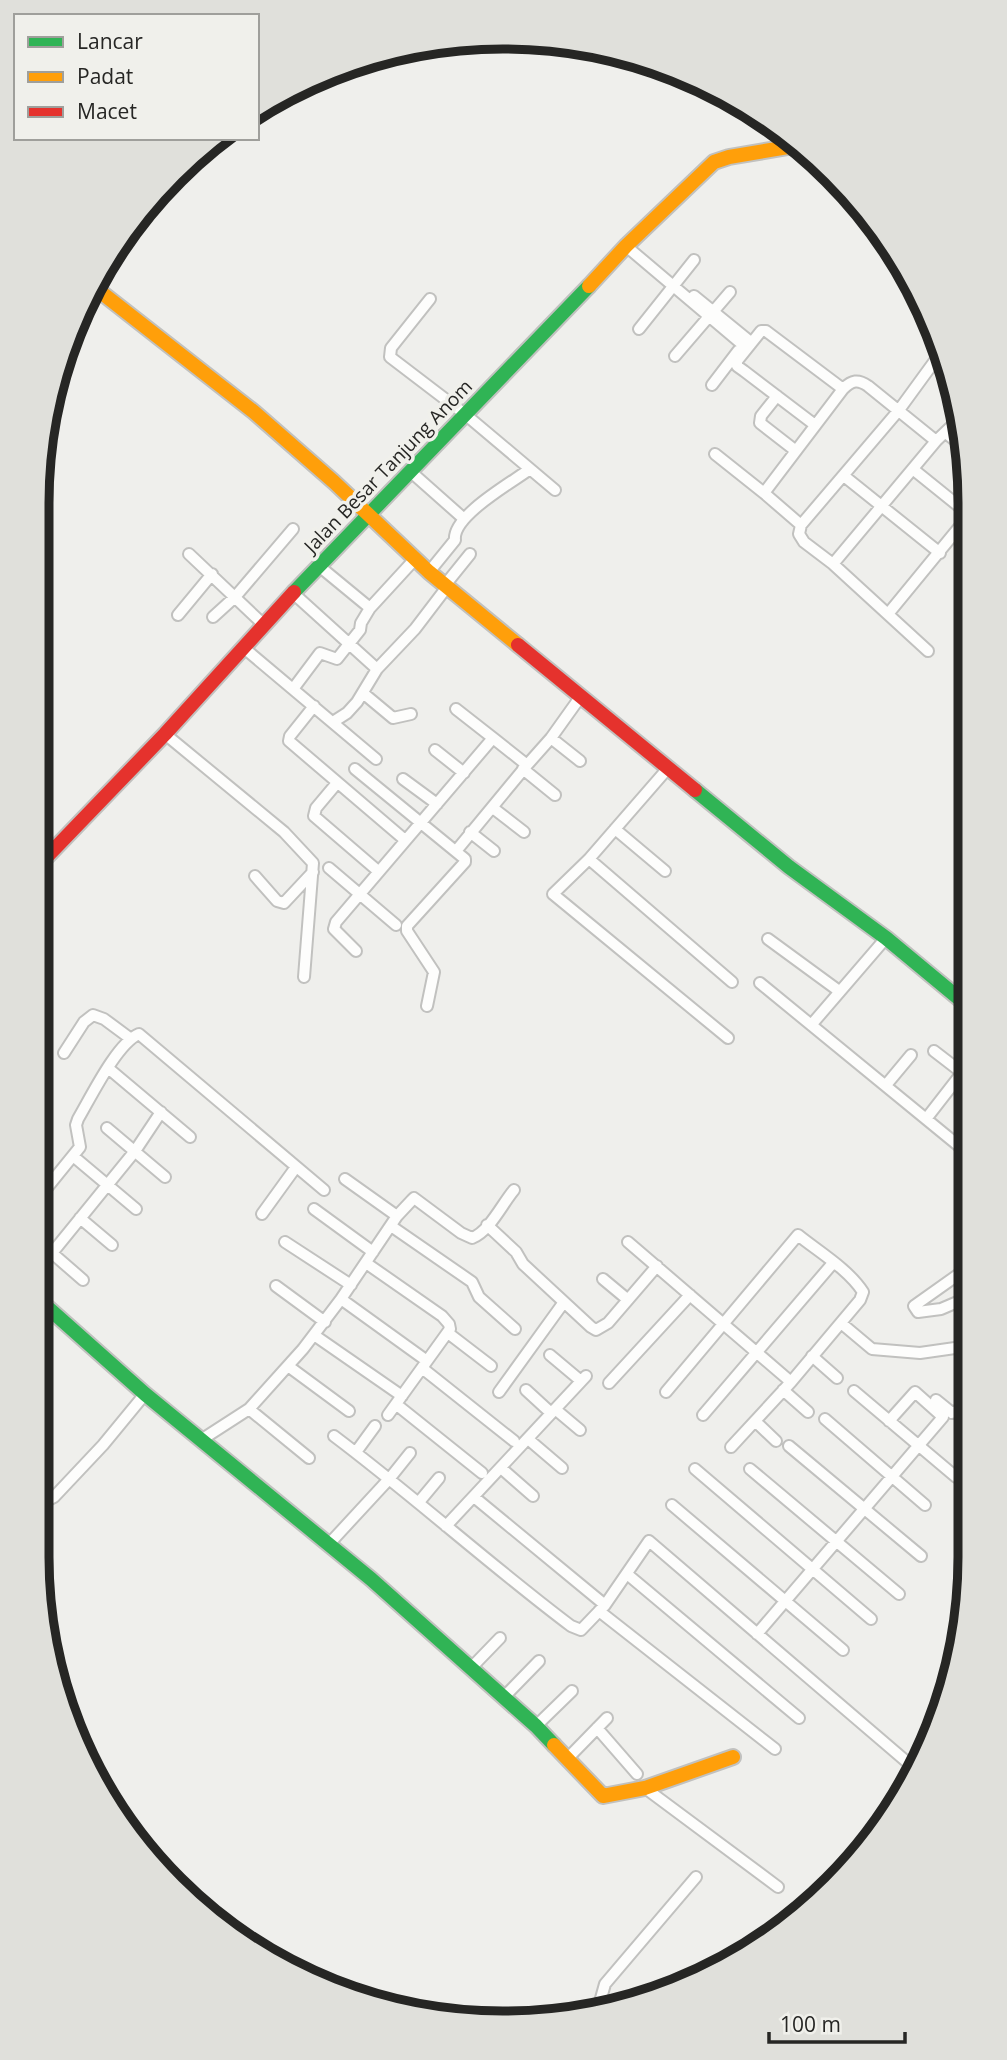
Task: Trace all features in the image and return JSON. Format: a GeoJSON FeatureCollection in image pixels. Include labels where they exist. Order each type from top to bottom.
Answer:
{"type":"FeatureCollection","features":[{"type":"Feature","properties":{"kind":"street","name":"Jalan Besar Tanjung Anom"},"geometry":{"type":"LineString","coordinates":[[49,854],[165,734],[293,593],[629,244],[718,159],[785,147]]}},
{"type":"Feature","properties":{"kind":"street"},"geometry":{"type":"LineString","coordinates":[[629,244],[745,342]]}},
{"type":"Feature","properties":{"kind":"street"},"geometry":{"type":"LineString","coordinates":[[639,329],[694,260]]}},
{"type":"Feature","properties":{"kind":"street"},"geometry":{"type":"LineString","coordinates":[[101,292],[254,412],[446,586],[789,867],[886,938],[958,998]]}},
{"type":"Feature","properties":{"kind":"street"},"geometry":{"type":"LineString","coordinates":[[675,356],[730,292]]}},
{"type":"Feature","properties":{"kind":"street"},"geometry":{"type":"LineString","coordinates":[[430,299],[391,348],[390,357],[466,415],[555,490]]}},
{"type":"Feature","properties":{"kind":"street"},"geometry":{"type":"LineString","coordinates":[[712,385],[757,327]]}},
{"type":"Feature","properties":{"kind":"street"},"geometry":{"type":"LineString","coordinates":[[815,425],[737,366],[737,361],[761,331],[773,334],[843,389]]}},
{"type":"Feature","properties":{"kind":"street"},"geometry":{"type":"LineString","coordinates":[[928,651],[833,564],[804,542],[799,534],[801,525],[899,410],[935,360]]}},
{"type":"Feature","properties":{"kind":"street"},"geometry":{"type":"LineString","coordinates":[[764,493],[843,389],[852,382],[861,382],[936,441]]}},
{"type":"Feature","properties":{"kind":"street"},"geometry":{"type":"LineString","coordinates":[[777,396],[761,416],[760,423],[796,451]]}},
{"type":"Feature","properties":{"kind":"street"},"geometry":{"type":"LineString","coordinates":[[833,564],[936,441],[951,427]]}},
{"type":"Feature","properties":{"kind":"street"},"geometry":{"type":"LineString","coordinates":[[946,433],[953,439]]}},
{"type":"Feature","properties":{"kind":"street"},"geometry":{"type":"LineString","coordinates":[[715,454],[801,525]]}},
{"type":"Feature","properties":{"kind":"street"},"geometry":{"type":"LineString","coordinates":[[429,572],[455,540],[454,532],[463,518],[530,469]]}},
{"type":"Feature","properties":{"kind":"street"},"geometry":{"type":"LineString","coordinates":[[914,470],[958,505]]}},
{"type":"Feature","properties":{"kind":"street"},"geometry":{"type":"LineString","coordinates":[[410,471],[463,518]]}},
{"type":"Feature","properties":{"kind":"street"},"geometry":{"type":"LineString","coordinates":[[844,476],[940,553]]}},
{"type":"Feature","properties":{"kind":"street"},"geometry":{"type":"LineString","coordinates":[[213,617],[235,597],[293,528]]}},
{"type":"Feature","properties":{"kind":"street"},"geometry":{"type":"LineString","coordinates":[[888,614],[958,530]]}},
{"type":"Feature","properties":{"kind":"street"},"geometry":{"type":"LineString","coordinates":[[189,554],[265,626]]}},
{"type":"Feature","properties":{"kind":"street"},"geometry":{"type":"LineString","coordinates":[[333,722],[347,713],[377,669],[415,629],[470,554]]}},
{"type":"Feature","properties":{"kind":"street"},"geometry":{"type":"LineString","coordinates":[[292,689],[320,653],[335,660],[360,630],[370,608],[415,559]]}},
{"type":"Feature","properties":{"kind":"street"},"geometry":{"type":"LineString","coordinates":[[319,566],[370,608]]}},
{"type":"Feature","properties":{"kind":"street"},"geometry":{"type":"LineString","coordinates":[[178,615],[212,574]]}},
{"type":"Feature","properties":{"kind":"street"},"geometry":{"type":"LineString","coordinates":[[293,593],[377,669]]}},
{"type":"Feature","properties":{"kind":"street"},"geometry":{"type":"LineString","coordinates":[[244,648],[376,759]]}},
{"type":"Feature","properties":{"kind":"street"},"geometry":{"type":"LineString","coordinates":[[363,693],[393,718],[411,714]]}},
{"type":"Feature","properties":{"kind":"street"},"geometry":{"type":"LineString","coordinates":[[456,851],[551,738],[581,696]]}},
{"type":"Feature","properties":{"kind":"street"},"geometry":{"type":"LineString","coordinates":[[314,706],[289,736],[289,741],[405,840]]}},
{"type":"Feature","properties":{"kind":"street"},"geometry":{"type":"LineString","coordinates":[[456,709],[493,738],[555,795]]}},
{"type":"Feature","properties":{"kind":"street"},"geometry":{"type":"LineString","coordinates":[[165,734],[284,832],[310,858],[313,872],[304,977]]}},
{"type":"Feature","properties":{"kind":"street"},"geometry":{"type":"LineString","coordinates":[[356,951],[334,926],[493,738]]}},
{"type":"Feature","properties":{"kind":"street"},"geometry":{"type":"LineString","coordinates":[[551,738],[580,761]]}},
{"type":"Feature","properties":{"kind":"street"},"geometry":{"type":"LineString","coordinates":[[435,750],[464,773]]}},
{"type":"Feature","properties":{"kind":"street"},"geometry":{"type":"LineString","coordinates":[[668,767],[589,859],[553,894],[728,1038]]}},
{"type":"Feature","properties":{"kind":"street"},"geometry":{"type":"LineString","coordinates":[[355,769],[422,822],[465,862],[407,926],[407,931],[434,972],[427,1006]]}},
{"type":"Feature","properties":{"kind":"street"},"geometry":{"type":"LineString","coordinates":[[403,779],[437,804]]}},
{"type":"Feature","properties":{"kind":"street"},"geometry":{"type":"LineString","coordinates":[[337,783],[316,808],[314,816],[378,871]]}},
{"type":"Feature","properties":{"kind":"street"},"geometry":{"type":"LineString","coordinates":[[493,808],[524,832]]}},
{"type":"Feature","properties":{"kind":"street"},"geometry":{"type":"LineString","coordinates":[[615,829],[665,871]]}},
{"type":"Feature","properties":{"kind":"street"},"geometry":{"type":"LineString","coordinates":[[470,832],[494,851]]}},
{"type":"Feature","properties":{"kind":"street"},"geometry":{"type":"LineString","coordinates":[[589,859],[732,982]]}},
{"type":"Feature","properties":{"kind":"street"},"geometry":{"type":"LineString","coordinates":[[329,868],[396,925]]}},
{"type":"Feature","properties":{"kind":"street"},"geometry":{"type":"LineString","coordinates":[[255,876],[278,901],[284,903],[313,872]]}},
{"type":"Feature","properties":{"kind":"street"},"geometry":{"type":"LineString","coordinates":[[812,1024],[886,938]]}},
{"type":"Feature","properties":{"kind":"street"},"geometry":{"type":"LineString","coordinates":[[768,939],[839,991]]}},
{"type":"Feature","properties":{"kind":"street"},"geometry":{"type":"LineString","coordinates":[[760,983],[958,1145]]}},
{"type":"Feature","properties":{"kind":"street"},"geometry":{"type":"LineString","coordinates":[[64,1053],[84,1022],[93,1015],[104,1019],[131,1039]]}},
{"type":"Feature","properties":{"kind":"street"},"geometry":{"type":"LineString","coordinates":[[50,1183],[81,1144],[76,1125],[78,1119],[108,1068],[136,1034],[142,1035],[324,1190]]}},
{"type":"Feature","properties":{"kind":"street"},"geometry":{"type":"LineString","coordinates":[[934,1051],[958,1067]]}},
{"type":"Feature","properties":{"kind":"street"},"geometry":{"type":"LineString","coordinates":[[886,1085],[911,1055]]}},
{"type":"Feature","properties":{"kind":"street"},"geometry":{"type":"LineString","coordinates":[[108,1068],[190,1137]]}},
{"type":"Feature","properties":{"kind":"street"},"geometry":{"type":"LineString","coordinates":[[926,1119],[958,1081]]}},
{"type":"Feature","properties":{"kind":"street"},"geometry":{"type":"LineString","coordinates":[[52,1253],[135,1151],[161,1112]]}},
{"type":"Feature","properties":{"kind":"street"},"geometry":{"type":"LineString","coordinates":[[107,1128],[165,1177]]}},
{"type":"Feature","properties":{"kind":"street"},"geometry":{"type":"LineString","coordinates":[[73,1156],[136,1209]]}},
{"type":"Feature","properties":{"kind":"street"},"geometry":{"type":"LineString","coordinates":[[262,1214],[296,1167]]}},
{"type":"Feature","properties":{"kind":"street"},"geometry":{"type":"LineString","coordinates":[[345,1179],[472,1282],[479,1297],[515,1329]]}},
{"type":"Feature","properties":{"kind":"street"},"geometry":{"type":"LineString","coordinates":[[201,1440],[249,1409],[288,1366],[325,1322],[394,1221],[414,1198],[467,1237],[478,1236],[514,1190]]}},
{"type":"Feature","properties":{"kind":"street"},"geometry":{"type":"LineString","coordinates":[[314,1209],[373,1251]]}},
{"type":"Feature","properties":{"kind":"street"},"geometry":{"type":"LineString","coordinates":[[80,1218],[112,1245]]}},
{"type":"Feature","properties":{"kind":"street"},"geometry":{"type":"LineString","coordinates":[[487,1225],[516,1252],[523,1264],[596,1330],[608,1323],[657,1266]]}},
{"type":"Feature","properties":{"kind":"street"},"geometry":{"type":"LineString","coordinates":[[666,1392],[798,1236],[833,1263],[863,1292],[860,1300],[731,1447]]}},
{"type":"Feature","properties":{"kind":"street"},"geometry":{"type":"LineString","coordinates":[[285,1242],[351,1285]]}},
{"type":"Feature","properties":{"kind":"street"},"geometry":{"type":"LineString","coordinates":[[628,1242],[758,1352],[808,1412]]}},
{"type":"Feature","properties":{"kind":"street"},"geometry":{"type":"LineString","coordinates":[[49,1250],[83,1280]]}},
{"type":"Feature","properties":{"kind":"street"},"geometry":{"type":"LineString","coordinates":[[366,1263],[442,1316],[449,1324],[448,1333],[388,1416]]}},
{"type":"Feature","properties":{"kind":"street"},"geometry":{"type":"LineString","coordinates":[[703,1415],[833,1263]]}},
{"type":"Feature","properties":{"kind":"street"},"geometry":{"type":"LineString","coordinates":[[958,1275],[914,1306],[918,1312],[941,1310],[958,1302]]}},
{"type":"Feature","properties":{"kind":"street"},"geometry":{"type":"LineString","coordinates":[[603,1279],[627,1299]]}},
{"type":"Feature","properties":{"kind":"street"},"geometry":{"type":"LineString","coordinates":[[276,1286],[325,1322]]}},
{"type":"Feature","properties":{"kind":"street"},"geometry":{"type":"LineString","coordinates":[[609,1383],[690,1295]]}},
{"type":"Feature","properties":{"kind":"street"},"geometry":{"type":"LineString","coordinates":[[341,1300],[425,1364],[514,1441]]}},
{"type":"Feature","properties":{"kind":"street"},"geometry":{"type":"LineString","coordinates":[[499,1392],[564,1302]]}},
{"type":"Feature","properties":{"kind":"street"},"geometry":{"type":"LineString","coordinates":[[49,1309],[145,1394],[371,1579],[536,1726],[603,1796],[645,1788],[733,1757]]}},
{"type":"Feature","properties":{"kind":"street"},"geometry":{"type":"LineString","coordinates":[[841,1323],[872,1349],[920,1353],[958,1348]]}},
{"type":"Feature","properties":{"kind":"street"},"geometry":{"type":"LineString","coordinates":[[448,1333],[491,1366]]}},
{"type":"Feature","properties":{"kind":"street"},"geometry":{"type":"LineString","coordinates":[[314,1335],[399,1400],[482,1473]]}},
{"type":"Feature","properties":{"kind":"street"},"geometry":{"type":"LineString","coordinates":[[446,1526],[584,1379],[550,1355]]}},
{"type":"Feature","properties":{"kind":"street"},"geometry":{"type":"LineString","coordinates":[[812,1356],[836,1378]]}},
{"type":"Feature","properties":{"kind":"street"},"geometry":{"type":"LineString","coordinates":[[288,1366],[349,1411]]}},
{"type":"Feature","properties":{"kind":"street"},"geometry":{"type":"LineString","coordinates":[[526,1390],[580,1430]]}},
{"type":"Feature","properties":{"kind":"street"},"geometry":{"type":"LineString","coordinates":[[854,1391],[956,1478]]}},
{"type":"Feature","properties":{"kind":"street"},"geometry":{"type":"LineString","coordinates":[[757,1634],[943,1417],[915,1392],[889,1421]]}},
{"type":"Feature","properties":{"kind":"street"},"geometry":{"type":"LineString","coordinates":[[49,1498],[54,1497],[103,1445],[145,1394]]}},
{"type":"Feature","properties":{"kind":"street"},"geometry":{"type":"LineString","coordinates":[[936,1400],[952,1413],[958,1410]]}},
{"type":"Feature","properties":{"kind":"street"},"geometry":{"type":"LineString","coordinates":[[249,1409],[309,1458]]}},
{"type":"Feature","properties":{"kind":"street"},"geometry":{"type":"LineString","coordinates":[[825,1419],[925,1505]]}},
{"type":"Feature","properties":{"kind":"street"},"geometry":{"type":"LineString","coordinates":[[755,1421],[776,1441]]}},
{"type":"Feature","properties":{"kind":"street"},"geometry":{"type":"LineString","coordinates":[[356,1452],[375,1426]]}},
{"type":"Feature","properties":{"kind":"street"},"geometry":{"type":"LineString","coordinates":[[334,1436],[390,1478],[501,1573],[571,1626],[581,1630],[602,1608],[649,1541],[908,1763]]}},
{"type":"Feature","properties":{"kind":"street"},"geometry":{"type":"LineString","coordinates":[[528,1439],[562,1468]]}},
{"type":"Feature","properties":{"kind":"street"},"geometry":{"type":"LineString","coordinates":[[789,1446],[921,1556]]}},
{"type":"Feature","properties":{"kind":"street"},"geometry":{"type":"LineString","coordinates":[[329,1544],[410,1453]]}},
{"type":"Feature","properties":{"kind":"street"},"geometry":{"type":"LineString","coordinates":[[501,1468],[534,1496]]}},
{"type":"Feature","properties":{"kind":"street"},"geometry":{"type":"LineString","coordinates":[[695,1469],[871,1619]]}},
{"type":"Feature","properties":{"kind":"street"},"geometry":{"type":"LineString","coordinates":[[750,1469],[899,1594]]}},
{"type":"Feature","properties":{"kind":"street"},"geometry":{"type":"LineString","coordinates":[[419,1502],[439,1478]]}},
{"type":"Feature","properties":{"kind":"street"},"geometry":{"type":"LineString","coordinates":[[474,1497],[602,1608],[775,1749]]}},
{"type":"Feature","properties":{"kind":"street"},"geometry":{"type":"LineString","coordinates":[[673,1505],[843,1650]]}},
{"type":"Feature","properties":{"kind":"street"},"geometry":{"type":"LineString","coordinates":[[627,1574],[799,1718]]}},
{"type":"Feature","properties":{"kind":"street"},"geometry":{"type":"LineString","coordinates":[[471,1668],[500,1638]]}},
{"type":"Feature","properties":{"kind":"street"},"geometry":{"type":"LineString","coordinates":[[503,1698],[539,1661]]}},
{"type":"Feature","properties":{"kind":"street"},"geometry":{"type":"LineString","coordinates":[[536,1726],[572,1691]]}},
{"type":"Feature","properties":{"kind":"street"},"geometry":{"type":"LineString","coordinates":[[567,1759],[607,1718]]}},
{"type":"Feature","properties":{"kind":"street"},"geometry":{"type":"LineString","coordinates":[[597,1728],[637,1774]]}},
{"type":"Feature","properties":{"kind":"street"},"geometry":{"type":"LineString","coordinates":[[645,1788],[778,1887]]}},
{"type":"Feature","properties":{"kind":"street"},"geometry":{"type":"LineString","coordinates":[[600,2000],[605,1984],[696,1877]]}},
{"type":"Feature","properties":{"kind":"traffic: fast"},"geometry":{"type":"LineString","coordinates":[[294,592],[589,286]]}},
{"type":"Feature","properties":{"kind":"traffic: fast"},"geometry":{"type":"LineString","coordinates":[[695,790],[789,867],[886,938],[958,998]]}},
{"type":"Feature","properties":{"kind":"traffic: fast"},"geometry":{"type":"LineString","coordinates":[[49,1309],[145,1394],[371,1579],[554,1745]]}},
{"type":"Feature","properties":{"kind":"traffic: slow"},"geometry":{"type":"LineString","coordinates":[[589,286],[626,246],[714,162],[785,147]]}},
{"type":"Feature","properties":{"kind":"traffic: slow"},"geometry":{"type":"LineString","coordinates":[[101,292],[254,412],[334,482],[429,572],[518,645]]}},
{"type":"Feature","properties":{"kind":"traffic: slow"},"geometry":{"type":"LineString","coordinates":[[554,1745],[603,1796],[645,1788],[733,1757]]}},
{"type":"Feature","properties":{"kind":"traffic: jam"},"geometry":{"type":"LineString","coordinates":[[49,855],[165,734],[294,592]]}},
{"type":"Feature","properties":{"kind":"traffic: jam"},"geometry":{"type":"LineString","coordinates":[[518,645],[695,790]]}}]}
